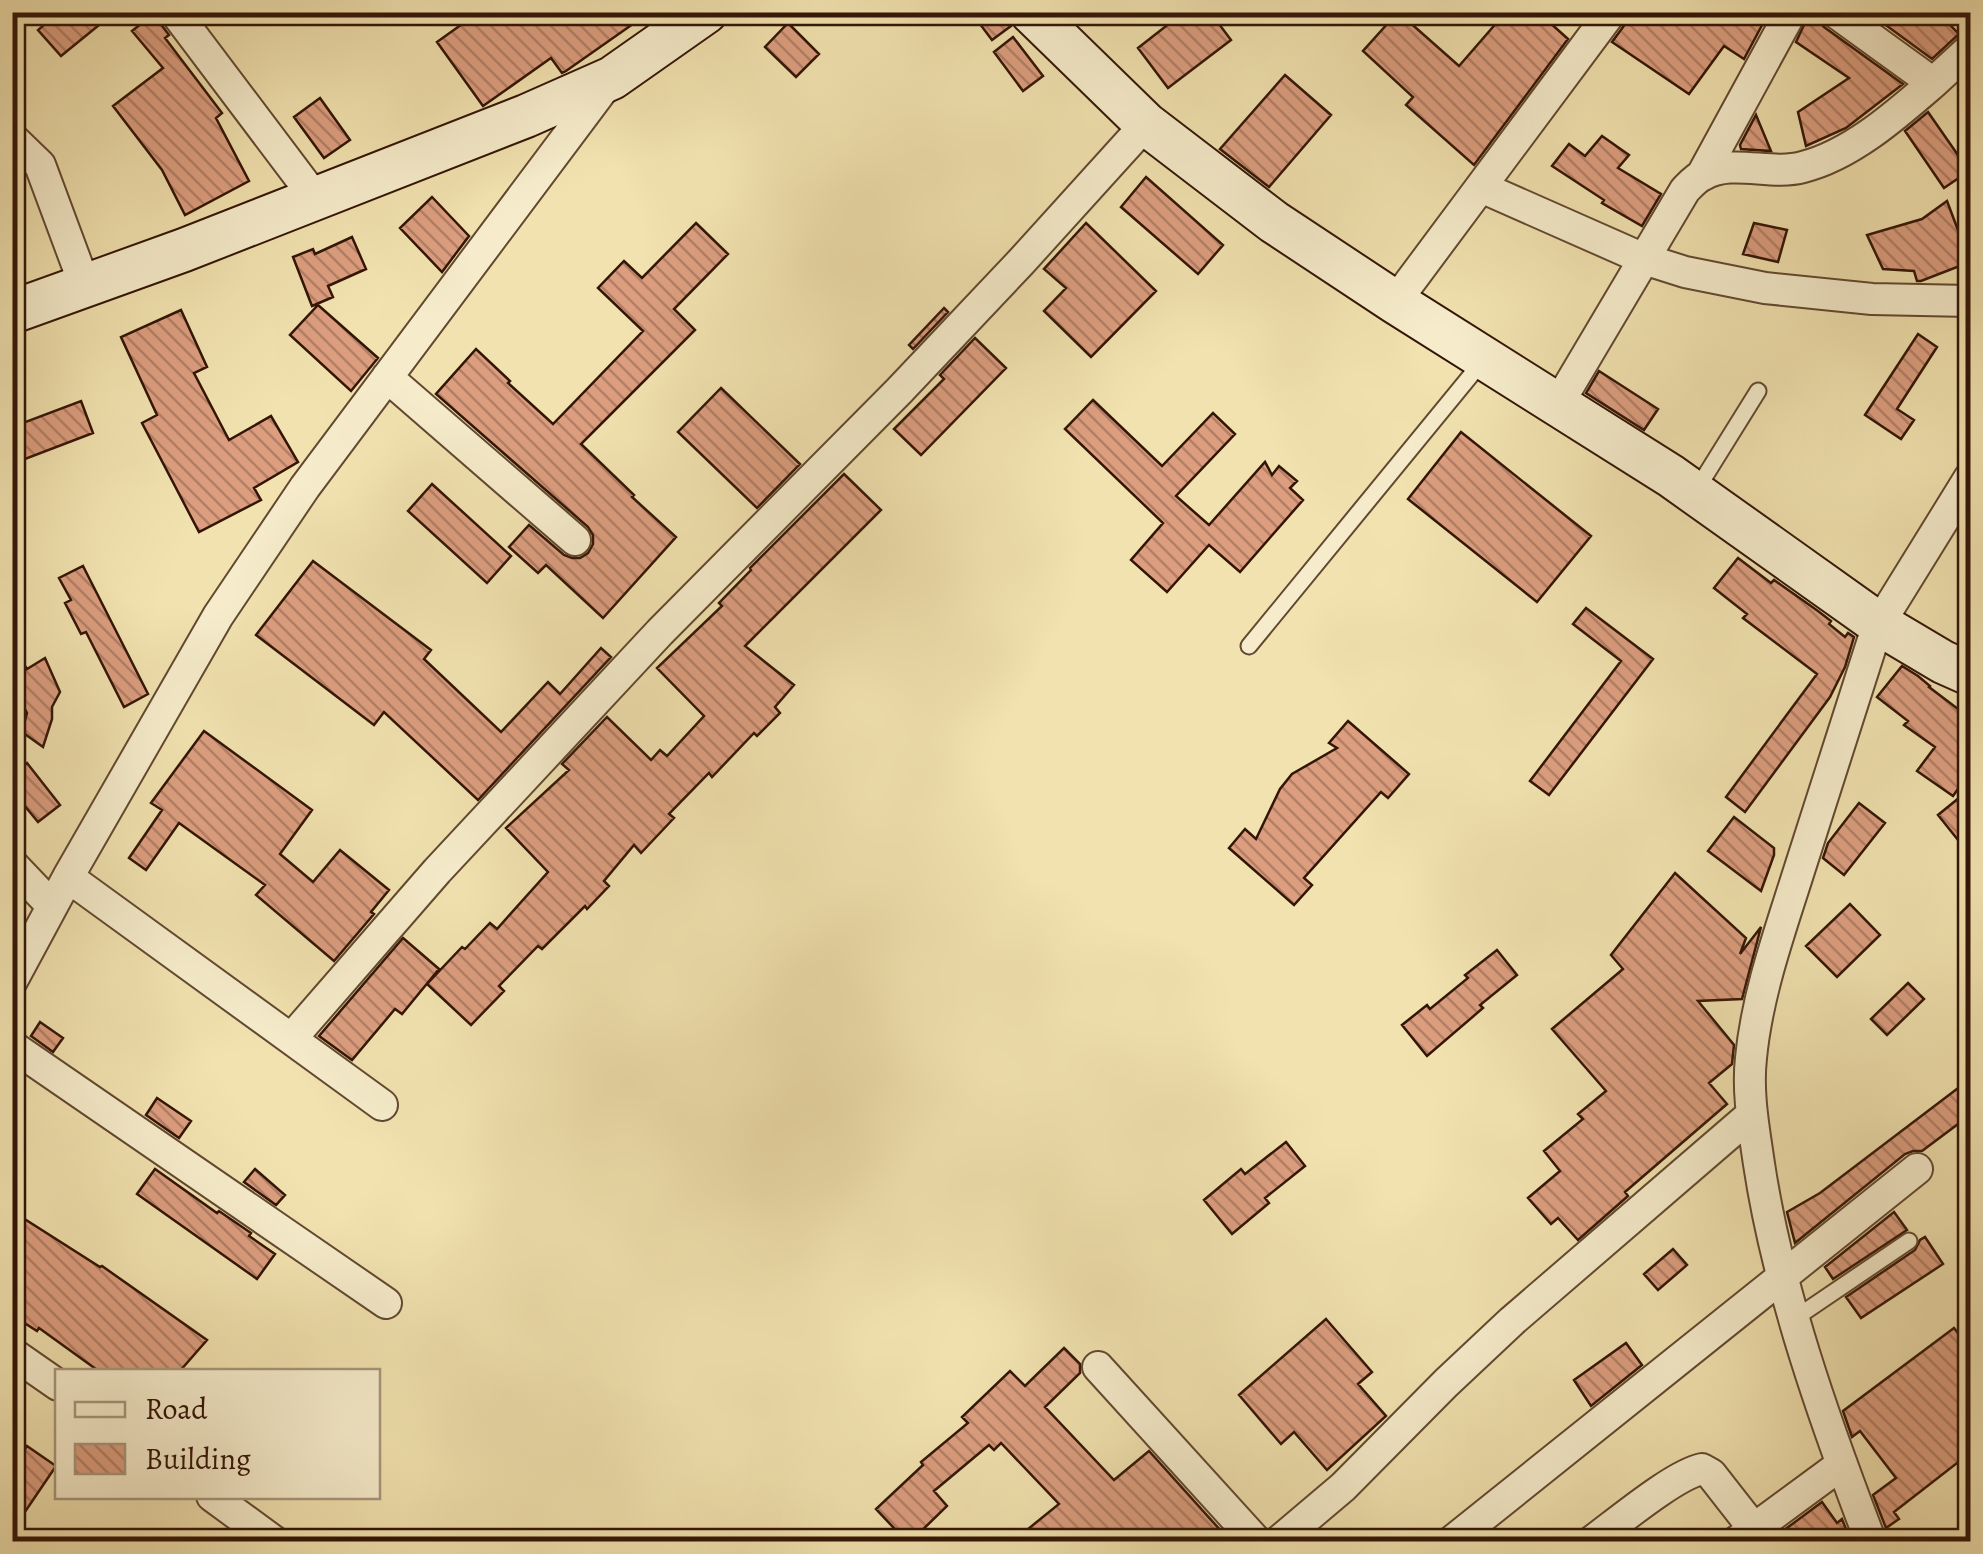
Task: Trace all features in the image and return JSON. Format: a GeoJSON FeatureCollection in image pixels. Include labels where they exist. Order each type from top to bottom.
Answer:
{"type":"FeatureCollection","features":[{"type":"Feature","properties":{"kind":"main road"},"geometry":{"type":"LineString","coordinates":[[12,312],[526,116],[612,78],[706,12]]}},
{"type":"Feature","properties":{"kind":"main road"},"geometry":{"type":"LineString","coordinates":[[1031,12],[1146,124],[1274,222],[1694,492],[1879,624],[1970,674]]}},
{"type":"Feature","properties":{"kind":"street"},"geometry":{"type":"LineString","coordinates":[[176,12],[316,199]]}},
{"type":"Feature","properties":{"kind":"street"},"geometry":{"type":"LineString","coordinates":[[1396,302],[1611,12]]}},
{"type":"Feature","properties":{"kind":"street"},"geometry":{"type":"LineString","coordinates":[[1558,404],[1685,190],[1702,175],[1791,12]]}},
{"type":"Feature","properties":{"kind":"street"},"geometry":{"type":"LineString","coordinates":[[1835,12],[1933,83]]}},
{"type":"Feature","properties":{"kind":"street"},"geometry":{"type":"LineString","coordinates":[[1702,175],[1726,167],[1802,168],[1832,155],[1871,133],[1970,49]]}},
{"type":"Feature","properties":{"kind":"street"},"geometry":{"type":"LineString","coordinates":[[12,981],[218,616],[305,487],[612,78]]}},
{"type":"Feature","properties":{"kind":"street"},"geometry":{"type":"LineString","coordinates":[[291,1039],[437,872],[660,632],[899,392],[1146,124]]}},
{"type":"Feature","properties":{"kind":"street"},"geometry":{"type":"LineString","coordinates":[[12,138],[40,165],[85,286]]}},
{"type":"Feature","properties":{"kind":"street"},"geometry":{"type":"LineString","coordinates":[[1481,188],[1644,259],[1685,272],[1765,288],[1872,299],[1970,301]]}},
{"type":"Feature","properties":{"kind":"street"},"geometry":{"type":"LineString","coordinates":[[387,377],[575,540]]}},
{"type":"Feature","properties":{"kind":"street"},"geometry":{"type":"LineString","coordinates":[[1869,1541],[1782,1276],[1764,1201],[1752,1115],[1750,1059],[1762,992],[1879,624],[1970,478]]}},
{"type":"Feature","properties":{"kind":"street"},"geometry":{"type":"LineString","coordinates":[[12,864],[52,906]]}},
{"type":"Feature","properties":{"kind":"street"},"geometry":{"type":"LineString","coordinates":[[68,877],[382,1105]]}},
{"type":"Feature","properties":{"kind":"street"},"geometry":{"type":"LineString","coordinates":[[12,1046],[386,1303]]}},
{"type":"Feature","properties":{"kind":"street"},"geometry":{"type":"LineString","coordinates":[[1278,1542],[1354,1476],[1512,1320],[1752,1115]]}},
{"type":"Feature","properties":{"kind":"street"},"geometry":{"type":"LineString","coordinates":[[1451,1542],[1917,1168]]}},
{"type":"Feature","properties":{"kind":"street"},"geometry":{"type":"LineString","coordinates":[[12,1353],[55,1383]]}},
{"type":"Feature","properties":{"kind":"street"},"geometry":{"type":"LineString","coordinates":[[1098,1367],[1257,1542]]}},
{"type":"Feature","properties":{"kind":"street"},"geometry":{"type":"LineString","coordinates":[[1591,1542],[1669,1486],[1702,1470],[1711,1474],[1745,1535],[1842,1464]]}},
{"type":"Feature","properties":{"kind":"street"},"geometry":{"type":"LineString","coordinates":[[216,1499],[274,1542]]}},
{"type":"Feature","properties":{"kind":"lane"},"geometry":{"type":"LineString","coordinates":[[1249,646],[1484,358]]}},
{"type":"Feature","properties":{"kind":"lane"},"geometry":{"type":"LineString","coordinates":[[1694,492],[1758,391]]}},
{"type":"Feature","properties":{"kind":"lane"},"geometry":{"type":"LineString","coordinates":[[1794,1318],[1910,1241]]}},
{"type":"Feature","properties":{"kind":"building"},"geometry":{"type":"Polygon","coordinates":[[[59,12],[89,12],[99,25],[61,56],[38,30],[59,12]]]}},
{"type":"Feature","properties":{"kind":"building"},"geometry":{"type":"Polygon","coordinates":[[[156,12],[169,35],[165,38],[222,113],[216,118],[249,181],[185,215],[162,170],[113,106],[163,68],[132,31],[156,12]]]}},
{"type":"Feature","properties":{"kind":"building"},"geometry":{"type":"Polygon","coordinates":[[[479,12],[650,12],[566,71],[562,73],[551,58],[483,106],[437,42],[479,12]]]}},
{"type":"Feature","properties":{"kind":"building"},"geometry":{"type":"Polygon","coordinates":[[[971,12],[1007,12],[1011,26],[992,40],[971,12]]]}},
{"type":"Feature","properties":{"kind":"building"},"geometry":{"type":"Polygon","coordinates":[[[1184,12],[1210,12],[1231,40],[1168,88],[1138,48],[1184,12]]]}},
{"type":"Feature","properties":{"kind":"building"},"geometry":{"type":"Polygon","coordinates":[[[1398,12],[1459,66],[1506,12],[1538,12],[1568,39],[1474,165],[1406,105],[1413,97],[1363,51],[1398,12]]]}},
{"type":"Feature","properties":{"kind":"building"},"geometry":{"type":"Polygon","coordinates":[[[1630,12],[1769,12],[1744,59],[1724,46],[1689,94],[1612,42],[1630,12]]]}},
{"type":"Feature","properties":{"kind":"building"},"geometry":{"type":"Polygon","coordinates":[[[1810,12],[1817,12],[1824,27],[1903,84],[1846,128],[1806,146],[1798,112],[1849,78],[1796,42],[1810,12]]]}},
{"type":"Feature","properties":{"kind":"building"},"geometry":{"type":"Polygon","coordinates":[[[1868,12],[1885,12],[1896,20],[1904,12],[1963,12],[1950,25],[1959,34],[1932,59],[1868,12]]]}},
{"type":"Feature","properties":{"kind":"building"},"geometry":{"type":"Polygon","coordinates":[[[788,23],[819,54],[796,77],[765,47],[788,23]]]}},
{"type":"Feature","properties":{"kind":"building"},"geometry":{"type":"Polygon","coordinates":[[[1013,37],[1043,76],[1023,91],[994,52],[1013,37]]]}},
{"type":"Feature","properties":{"kind":"building"},"geometry":{"type":"Polygon","coordinates":[[[1285,75],[1331,115],[1269,187],[1220,149],[1285,75]]]}},
{"type":"Feature","properties":{"kind":"building"},"geometry":{"type":"Polygon","coordinates":[[[320,98],[350,140],[324,158],[294,117],[320,98]]]}},
{"type":"Feature","properties":{"kind":"building"},"geometry":{"type":"Polygon","coordinates":[[[1928,112],[1969,171],[1944,188],[1905,131],[1928,112]]]}},
{"type":"Feature","properties":{"kind":"building"},"geometry":{"type":"Polygon","coordinates":[[[1756,115],[1771,151],[1741,149],[1756,115]]]}},
{"type":"Feature","properties":{"kind":"building"},"geometry":{"type":"Polygon","coordinates":[[[1602,136],[1629,155],[1618,168],[1661,194],[1642,226],[1602,203],[1604,200],[1552,166],[1569,144],[1585,156],[1602,136]]]}},
{"type":"Feature","properties":{"kind":"building"},"geometry":{"type":"Polygon","coordinates":[[[1146,177],[1223,245],[1198,274],[1121,207],[1146,177]]]}},
{"type":"Feature","properties":{"kind":"building"},"geometry":{"type":"Polygon","coordinates":[[[432,197],[469,236],[442,272],[400,228],[432,197]]]}},
{"type":"Feature","properties":{"kind":"building"},"geometry":{"type":"Polygon","coordinates":[[[1947,201],[1970,262],[1921,281],[1917,281],[1914,271],[1883,269],[1867,235],[1922,219],[1947,201]]]}},
{"type":"Feature","properties":{"kind":"building"},"geometry":{"type":"Polygon","coordinates":[[[696,223],[728,254],[674,309],[695,330],[581,444],[676,537],[603,618],[546,565],[538,573],[509,547],[529,525],[564,555],[580,558],[593,544],[588,527],[436,394],[476,349],[553,424],[643,331],[598,288],[624,261],[642,278],[696,223]]]}},
{"type":"Feature","properties":{"kind":"building"},"geometry":{"type":"Polygon","coordinates":[[[1086,223],[1156,291],[1091,357],[1044,311],[1066,288],[1044,269],[1086,223]]]}},
{"type":"Feature","properties":{"kind":"building"},"geometry":{"type":"Polygon","coordinates":[[[1754,223],[1787,230],[1778,262],[1743,254],[1754,223]]]}},
{"type":"Feature","properties":{"kind":"building"},"geometry":{"type":"Polygon","coordinates":[[[352,237],[366,269],[328,286],[333,297],[312,306],[293,257],[313,249],[315,254],[352,237]]]}},
{"type":"Feature","properties":{"kind":"building"},"geometry":{"type":"Polygon","coordinates":[[[318,305],[378,358],[351,391],[290,335],[318,305]]]}},
{"type":"Feature","properties":{"kind":"building"},"geometry":{"type":"Polygon","coordinates":[[[944,308],[948,312],[913,349],[909,345],[944,308]]]}},
{"type":"Feature","properties":{"kind":"building"},"geometry":{"type":"Polygon","coordinates":[[[181,310],[207,367],[194,373],[229,440],[271,416],[298,462],[254,488],[261,500],[199,532],[142,423],[157,415],[121,337],[181,310]]]}},
{"type":"Feature","properties":{"kind":"building"},"geometry":{"type":"Polygon","coordinates":[[[1918,334],[1937,347],[1897,409],[1914,420],[1901,439],[1865,415],[1918,334]]]}},
{"type":"Feature","properties":{"kind":"building"},"geometry":{"type":"Polygon","coordinates":[[[975,338],[1006,368],[921,455],[894,429],[944,379],[940,375],[975,338]]]}},
{"type":"Feature","properties":{"kind":"building"},"geometry":{"type":"Polygon","coordinates":[[[1599,371],[1658,409],[1644,430],[1586,393],[1599,371]]]}},
{"type":"Feature","properties":{"kind":"building"},"geometry":{"type":"Polygon","coordinates":[[[721,388],[800,464],[757,508],[678,432],[721,388]]]}},
{"type":"Feature","properties":{"kind":"building"},"geometry":{"type":"Polygon","coordinates":[[[1093,400],[1162,466],[1213,413],[1235,434],[1176,496],[1209,525],[1265,462],[1272,475],[1279,466],[1297,481],[1290,488],[1303,500],[1240,572],[1209,545],[1167,592],[1131,560],[1163,523],[1065,429],[1093,400]]]}},
{"type":"Feature","properties":{"kind":"building"},"geometry":{"type":"Polygon","coordinates":[[[81,401],[93,433],[12,464],[12,427],[81,401]]]}},
{"type":"Feature","properties":{"kind":"building"},"geometry":{"type":"Polygon","coordinates":[[[1461,432],[1591,536],[1537,602],[1408,499],[1461,432]]]}},
{"type":"Feature","properties":{"kind":"building"},"geometry":{"type":"Polygon","coordinates":[[[844,474],[881,510],[745,646],[794,685],[775,707],[780,713],[757,736],[754,733],[712,777],[709,773],[669,814],[674,818],[641,853],[634,845],[604,881],[609,886],[542,949],[538,946],[499,986],[504,991],[471,1025],[427,984],[490,923],[497,929],[548,872],[506,828],[569,770],[562,764],[607,717],[651,760],[660,750],[667,756],[704,716],[657,668],[722,606],[719,603],[750,568],[844,474]]]}},
{"type":"Feature","properties":{"kind":"building"},"geometry":{"type":"Polygon","coordinates":[[[432,484],[511,556],[487,583],[408,511],[432,484]]]}},
{"type":"Feature","properties":{"kind":"building"},"geometry":{"type":"Polygon","coordinates":[[[1738,558],[1818,611],[1845,637],[1848,633],[1854,637],[1830,697],[1745,812],[1726,797],[1817,674],[1743,618],[1747,614],[1714,588],[1738,558]]]}},
{"type":"Feature","properties":{"kind":"building"},"geometry":{"type":"Polygon","coordinates":[[[313,561],[431,650],[424,659],[501,732],[548,682],[560,694],[601,648],[611,657],[478,800],[384,712],[374,725],[256,635],[313,561]]]}},
{"type":"Feature","properties":{"kind":"building"},"geometry":{"type":"Polygon","coordinates":[[[83,566],[148,694],[124,707],[86,632],[81,634],[65,603],[71,600],[59,578],[83,566]]]}},
{"type":"Feature","properties":{"kind":"building"},"geometry":{"type":"Polygon","coordinates":[[[1586,608],[1653,659],[1549,795],[1530,781],[1621,661],[1573,624],[1586,608]]]}},
{"type":"Feature","properties":{"kind":"building"},"geometry":{"type":"Polygon","coordinates":[[[12,646],[27,669],[45,658],[60,692],[52,707],[43,747],[22,732],[27,713],[12,686],[12,646]]]}},
{"type":"Feature","properties":{"kind":"building"},"geometry":{"type":"Polygon","coordinates":[[[1902,666],[1970,718],[1970,772],[1953,796],[1917,771],[1935,747],[1904,725],[1908,721],[1877,697],[1902,666]]]}},
{"type":"Feature","properties":{"kind":"building"},"geometry":{"type":"Polygon","coordinates":[[[1348,721],[1409,774],[1388,798],[1381,792],[1304,878],[1312,885],[1294,905],[1229,848],[1245,829],[1256,839],[1280,789],[1292,774],[1337,748],[1329,743],[1348,721]]]}},
{"type":"Feature","properties":{"kind":"building"},"geometry":{"type":"Polygon","coordinates":[[[204,731],[312,810],[280,854],[313,882],[340,850],[389,890],[334,961],[256,895],[265,885],[179,823],[146,870],[129,858],[162,810],[151,803],[204,731]]]}},
{"type":"Feature","properties":{"kind":"building"},"geometry":{"type":"Polygon","coordinates":[[[27,763],[60,805],[38,822],[24,805],[12,814],[12,775],[27,763]]]}},
{"type":"Feature","properties":{"kind":"building"},"geometry":{"type":"Polygon","coordinates":[[[1970,789],[1970,855],[1938,815],[1970,789]]]}},
{"type":"Feature","properties":{"kind":"building"},"geometry":{"type":"Polygon","coordinates":[[[1859,803],[1885,823],[1844,875],[1823,858],[1828,843],[1859,803]]]}},
{"type":"Feature","properties":{"kind":"building"},"geometry":{"type":"Polygon","coordinates":[[[1734,817],[1774,848],[1761,891],[1708,851],[1734,817]]]}},
{"type":"Feature","properties":{"kind":"building"},"geometry":{"type":"Polygon","coordinates":[[[1675,873],[1746,938],[1740,954],[1761,927],[1742,999],[1698,1001],[1734,1045],[1732,1064],[1709,1083],[1727,1104],[1625,1192],[1628,1196],[1578,1240],[1558,1218],[1551,1224],[1528,1198],[1560,1171],[1544,1151],[1583,1119],[1578,1114],[1606,1091],[1552,1029],[1623,969],[1611,955],[1675,873]]]}},
{"type":"Feature","properties":{"kind":"building"},"geometry":{"type":"Polygon","coordinates":[[[1850,904],[1880,935],[1837,977],[1806,946],[1850,904]]]}},
{"type":"Feature","properties":{"kind":"building"},"geometry":{"type":"Polygon","coordinates":[[[403,938],[439,969],[402,1014],[395,1009],[352,1060],[319,1036],[403,938]]]}},
{"type":"Feature","properties":{"kind":"building"},"geometry":{"type":"Polygon","coordinates":[[[1497,950],[1517,975],[1427,1056],[1402,1025],[1427,1005],[1430,1009],[1497,950]]]}},
{"type":"Feature","properties":{"kind":"building"},"geometry":{"type":"Polygon","coordinates":[[[1908,983],[1924,999],[1887,1035],[1871,1019],[1908,983]]]}},
{"type":"Feature","properties":{"kind":"building"},"geometry":{"type":"Polygon","coordinates":[[[40,1022],[63,1038],[53,1052],[31,1036],[40,1022]]]}},
{"type":"Feature","properties":{"kind":"building"},"geometry":{"type":"Polygon","coordinates":[[[1970,1079],[1970,1115],[1922,1151],[1905,1154],[1795,1243],[1787,1212],[1820,1193],[1970,1079]]]}},
{"type":"Feature","properties":{"kind":"building"},"geometry":{"type":"Polygon","coordinates":[[[157,1098],[191,1121],[179,1138],[146,1115],[157,1098]]]}},
{"type":"Feature","properties":{"kind":"building"},"geometry":{"type":"Polygon","coordinates":[[[1286,1142],[1305,1166],[1265,1198],[1269,1203],[1232,1234],[1204,1200],[1241,1169],[1245,1174],[1286,1142]]]}},
{"type":"Feature","properties":{"kind":"building"},"geometry":{"type":"Polygon","coordinates":[[[155,1169],[251,1233],[249,1236],[275,1254],[257,1279],[137,1194],[155,1169]]]}},
{"type":"Feature","properties":{"kind":"building"},"geometry":{"type":"Polygon","coordinates":[[[255,1169],[285,1195],[276,1205],[244,1182],[255,1169]]]}},
{"type":"Feature","properties":{"kind":"building"},"geometry":{"type":"Polygon","coordinates":[[[12,1211],[102,1266],[207,1340],[182,1369],[96,1369],[39,1328],[37,1331],[12,1315],[12,1211]]]}},
{"type":"Feature","properties":{"kind":"building"},"geometry":{"type":"Polygon","coordinates":[[[1894,1212],[1907,1230],[1833,1279],[1825,1267],[1894,1212]]]}},
{"type":"Feature","properties":{"kind":"building"},"geometry":{"type":"Polygon","coordinates":[[[1925,1237],[1943,1264],[1861,1318],[1846,1297],[1915,1250],[1925,1237]]]}},
{"type":"Feature","properties":{"kind":"building"},"geometry":{"type":"Polygon","coordinates":[[[1673,1249],[1687,1265],[1658,1290],[1644,1274],[1673,1249]]]}},
{"type":"Feature","properties":{"kind":"building"},"geometry":{"type":"Polygon","coordinates":[[[1326,1319],[1372,1372],[1358,1384],[1386,1416],[1327,1470],[1294,1432],[1281,1444],[1239,1395],[1326,1319]]]}},
{"type":"Feature","properties":{"kind":"building"},"geometry":{"type":"Polygon","coordinates":[[[1954,1328],[1970,1349],[1970,1453],[1894,1512],[1899,1519],[1886,1528],[1873,1495],[1896,1478],[1860,1431],[1852,1437],[1843,1411],[1954,1328]]]}},
{"type":"Feature","properties":{"kind":"building"},"geometry":{"type":"Polygon","coordinates":[[[1626,1343],[1642,1365],[1591,1406],[1574,1380],[1626,1343]]]}},
{"type":"Feature","properties":{"kind":"building"},"geometry":{"type":"Polygon","coordinates":[[[1064,1348],[1080,1364],[1080,1373],[1045,1407],[1114,1480],[1149,1451],[1231,1542],[1012,1542],[1059,1504],[1001,1443],[994,1450],[989,1445],[934,1491],[947,1506],[910,1542],[876,1509],[923,1465],[921,1462],[968,1423],[962,1417],[1010,1371],[1025,1386],[1064,1348]]]}},
{"type":"Feature","properties":{"kind":"building"},"geometry":{"type":"Polygon","coordinates":[[[27,1446],[55,1465],[12,1531],[12,1467],[27,1446]]]}},
{"type":"Feature","properties":{"kind":"building"},"geometry":{"type":"Polygon","coordinates":[[[1822,1502],[1837,1523],[1842,1519],[1851,1542],[1768,1542],[1822,1502]]]}}]}
